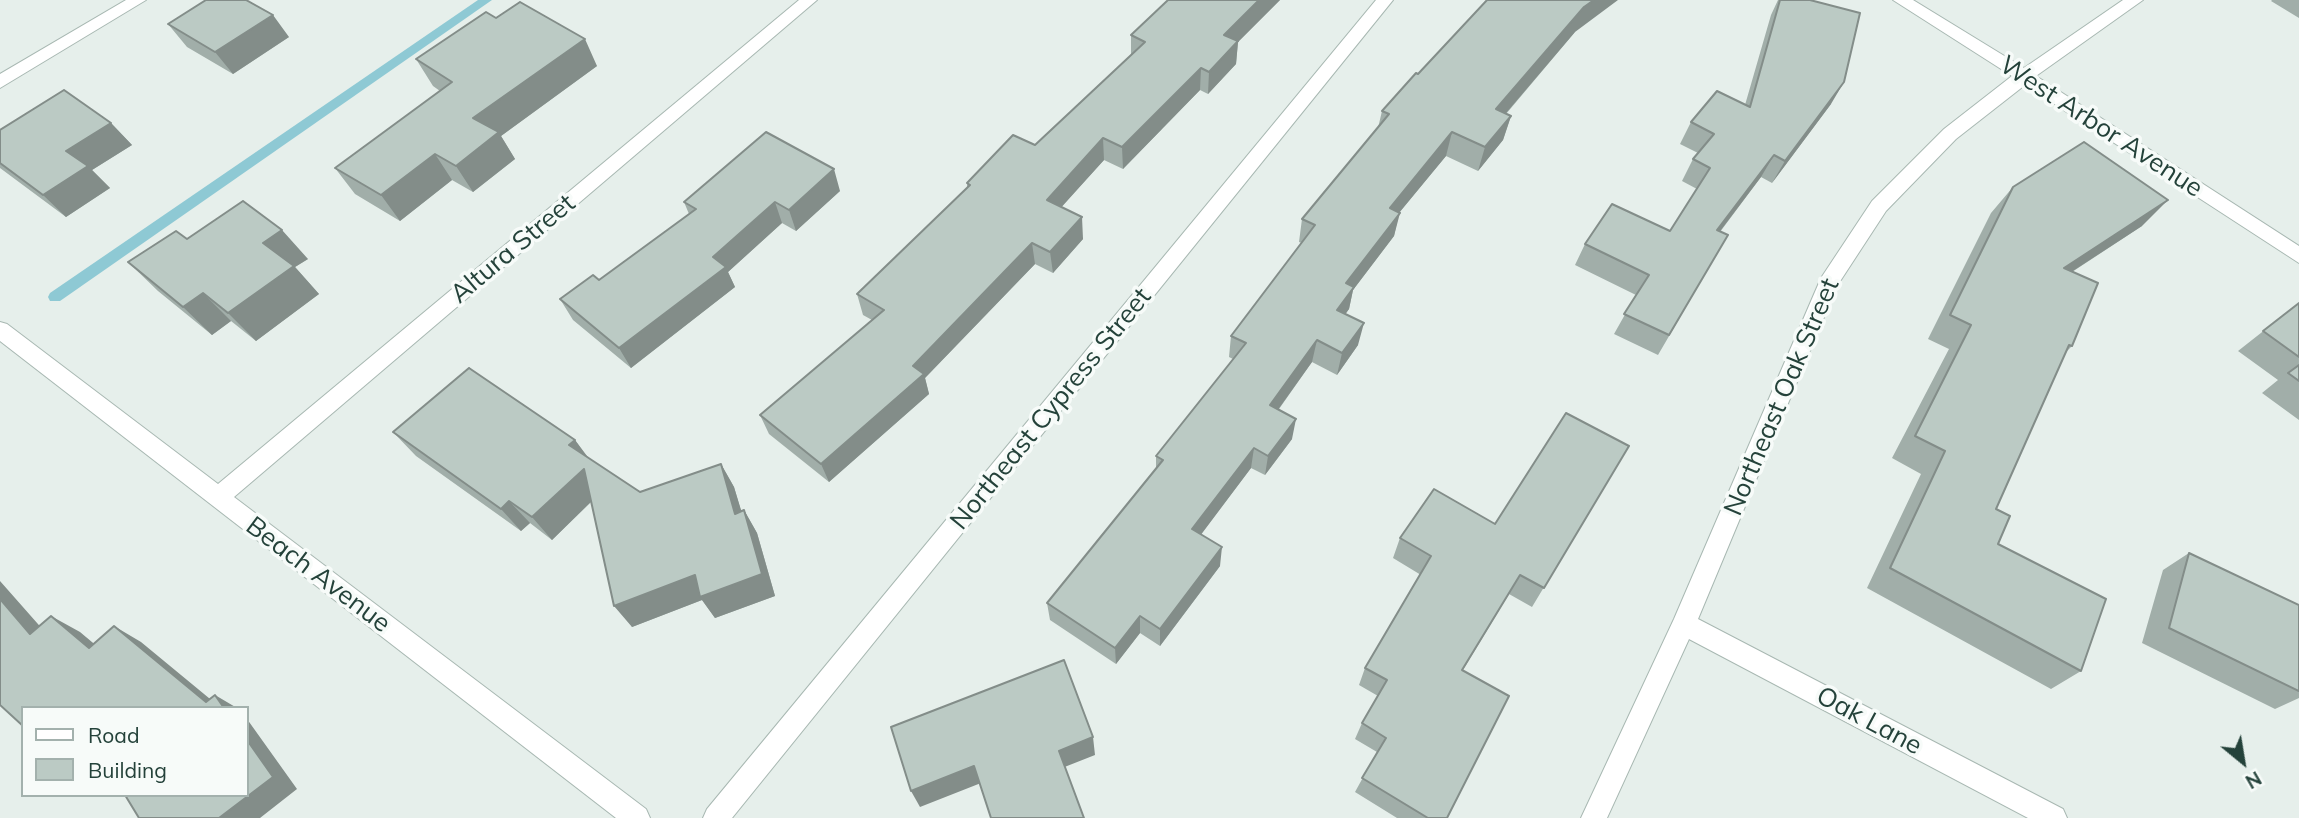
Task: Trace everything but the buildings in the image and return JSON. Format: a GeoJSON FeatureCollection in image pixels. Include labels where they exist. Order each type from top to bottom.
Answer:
{"type":"FeatureCollection","features":[{"type":"Feature","properties":{"kind":"street"},"geometry":{"type":"LineString","coordinates":[[0,82],[138,0]]}},
{"type":"Feature","properties":{"kind":"street","name":"Altura Street"},"geometry":{"type":"LineString","coordinates":[[217,498],[809,0]]}},
{"type":"Feature","properties":{"kind":"street","name":"Northeast Cypress Street"},"geometry":{"type":"LineString","coordinates":[[716,818],[1385,0]]}},
{"type":"Feature","properties":{"kind":"street","name":"West Arbor Avenue"},"geometry":{"type":"LineString","coordinates":[[1901,0],[2024,76],[2299,256]]}},
{"type":"Feature","properties":{"kind":"street","name":"Northeast Oak Street"},"geometry":{"type":"LineString","coordinates":[[1594,818],[1684,624],[1828,283],[1879,206],[1950,134],[2024,76],[2135,0]]}},
{"type":"Feature","properties":{"kind":"street","name":"Beach Avenue"},"geometry":{"type":"LineString","coordinates":[[0,330],[637,818]]}},
{"type":"Feature","properties":{"kind":"street","name":"Oak Lane"},"geometry":{"type":"LineString","coordinates":[[1684,624],[2054,818]]}},
{"type":"Feature","properties":{"kind":"waterway"},"geometry":{"type":"LineString","coordinates":[[55,297],[486,0]]}}]}
